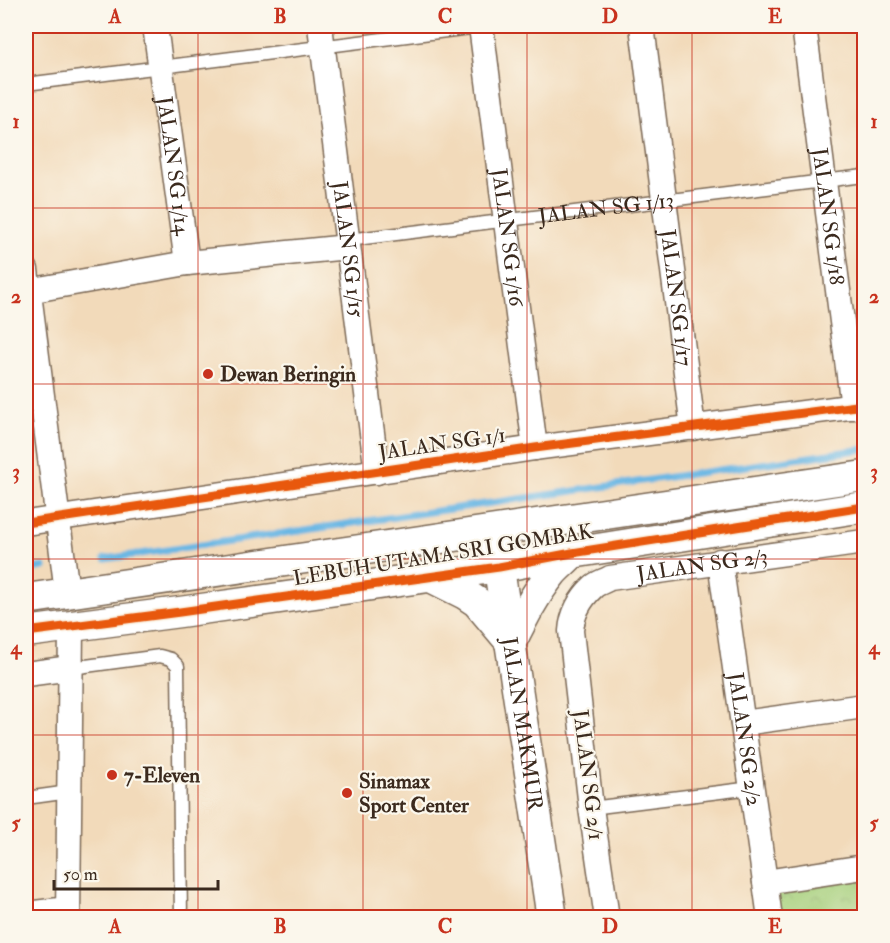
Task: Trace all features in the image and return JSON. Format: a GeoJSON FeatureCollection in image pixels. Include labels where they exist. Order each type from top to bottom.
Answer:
{"type":"FeatureCollection","features":[{"type":"Feature","properties":{"kind":"street","name":"JALAN SG 1/14"},"geometry":{"type":"LineString","coordinates":[[154,26],[187,263]]}},
{"type":"Feature","properties":{"kind":"street","name":"JALAN SG 1/16"},"geometry":{"type":"LineString","coordinates":[[481,26],[535,448]]}},
{"type":"Feature","properties":{"kind":"street","name":"JALAN SG 1/17"},"geometry":{"type":"LineString","coordinates":[[642,26],[693,428]]}},
{"type":"Feature","properties":{"kind":"street","name":"JALAN SG 1/18"},"geometry":{"type":"LineString","coordinates":[[804,26],[824,181],[859,406]]}},
{"type":"Feature","properties":{"kind":"street","name":"JALAN SG 1/15"},"geometry":{"type":"LineString","coordinates":[[321,36],[377,472]]}},
{"type":"Feature","properties":{"kind":"street","name":"JALAN SG 1/13"},"geometry":{"type":"LineString","coordinates":[[26,284],[348,244]]}},
{"type":"Feature","properties":{"kind":"street"},"geometry":{"type":"LineString","coordinates":[[26,284],[67,592]]}},
{"type":"Feature","properties":{"kind":"street","name":"JALAN SG 1/1"},"geometry":{"type":"LineString","coordinates":[[26,523],[535,448],[859,406]]}},
{"type":"Feature","properties":{"kind":"street","name":"LEBUH UTAMA SRI GOMBAK"},"geometry":{"type":"LineString","coordinates":[[26,598],[864,476]]}},
{"type":"Feature","properties":{"kind":"street","name":"LEBUH UTAMA SRI GOMBAK"},"geometry":{"type":"LineString","coordinates":[[26,632],[499,567],[572,553],[864,507]]}},
{"type":"Feature","properties":{"kind":"street","name":"JALAN MAKMUR"},"geometry":{"type":"LineString","coordinates":[[494,531],[552,918]]}},
{"type":"Feature","properties":{"kind":"street","name":"JALAN SG 2/3"},"geometry":{"type":"LineString","coordinates":[[570,631],[572,618],[581,602],[593,587],[610,578],[864,542]]}},
{"type":"Feature","properties":{"kind":"street"},"geometry":{"type":"LineString","coordinates":[[429,576],[477,602],[511,642],[527,609],[553,573],[572,553]]}},
{"type":"Feature","properties":{"kind":"street","name":"JALAN SG 2/2"},"geometry":{"type":"LineString","coordinates":[[720,561],[770,918]]}},
{"type":"Feature","properties":{"kind":"street"},"geometry":{"type":"LineString","coordinates":[[26,914],[68,913],[71,626]]}},
{"type":"Feature","properties":{"kind":"street","name":"JALAN SG 2/1"},"geometry":{"type":"LineString","coordinates":[[570,631],[591,808],[607,918]]}},
{"type":"Feature","properties":{"kind":"street"},"geometry":{"type":"LineString","coordinates":[[26,674],[71,668]]}},
{"type":"Feature","properties":{"kind":"street"},"geometry":{"type":"LineString","coordinates":[[743,723],[864,706]]}},
{"type":"Feature","properties":{"kind":"street"},"geometry":{"type":"LineString","coordinates":[[765,882],[864,867]]}},
{"type":"Feature","properties":{"kind":"lane","name":"JALAN SG 1/14"},"geometry":{"type":"LineString","coordinates":[[26,84],[160,67],[321,36],[487,26]]}},
{"type":"Feature","properties":{"kind":"lane","name":"JALAN SG 1/13"},"geometry":{"type":"LineString","coordinates":[[348,244],[506,221],[864,176]]}},
{"type":"Feature","properties":{"kind":"lane"},"geometry":{"type":"LineString","coordinates":[[71,668],[160,656],[171,659],[178,666],[181,918]]}},
{"type":"Feature","properties":{"kind":"lane"},"geometry":{"type":"LineString","coordinates":[[591,808],[752,788]]}},
{"type":"Feature","properties":{"kind":"lane"},"geometry":{"type":"LineString","coordinates":[[26,798],[69,792]]}},
{"type":"Feature","properties":{"kind":"green space"},"geometry":{"type":"Polygon","coordinates":[[[864,867],[864,917],[770,917],[765,882],[864,867]]]}},
{"type":"Feature","properties":{"kind":"waterway"},"geometry":{"type":"LineString","coordinates":[[105,559],[864,449]]}},
{"type":"Feature","properties":{"kind":"waterway"},"geometry":{"type":"LineString","coordinates":[[26,570],[44,567]]}},
{"type":"Feature","properties":{"kind":"cycle path"},"geometry":{"type":"LineString","coordinates":[[26,523],[535,448],[864,405]]}},
{"type":"Feature","properties":{"kind":"cycle path"},"geometry":{"type":"LineString","coordinates":[[26,632],[499,567],[572,553],[864,507]]}},
{"type":"Feature","properties":{"kind":"place","name":"Dewan Beringin"},"geometry":{"type":"Point","coordinates":[208,374]}},
{"type":"Feature","properties":{"kind":"place","name":"7-Eleven"},"geometry":{"type":"Point","coordinates":[112,775]}},
{"type":"Feature","properties":{"kind":"place","name":"Sinamax Sport Center"},"geometry":{"type":"Point","coordinates":[347,793]}}]}
